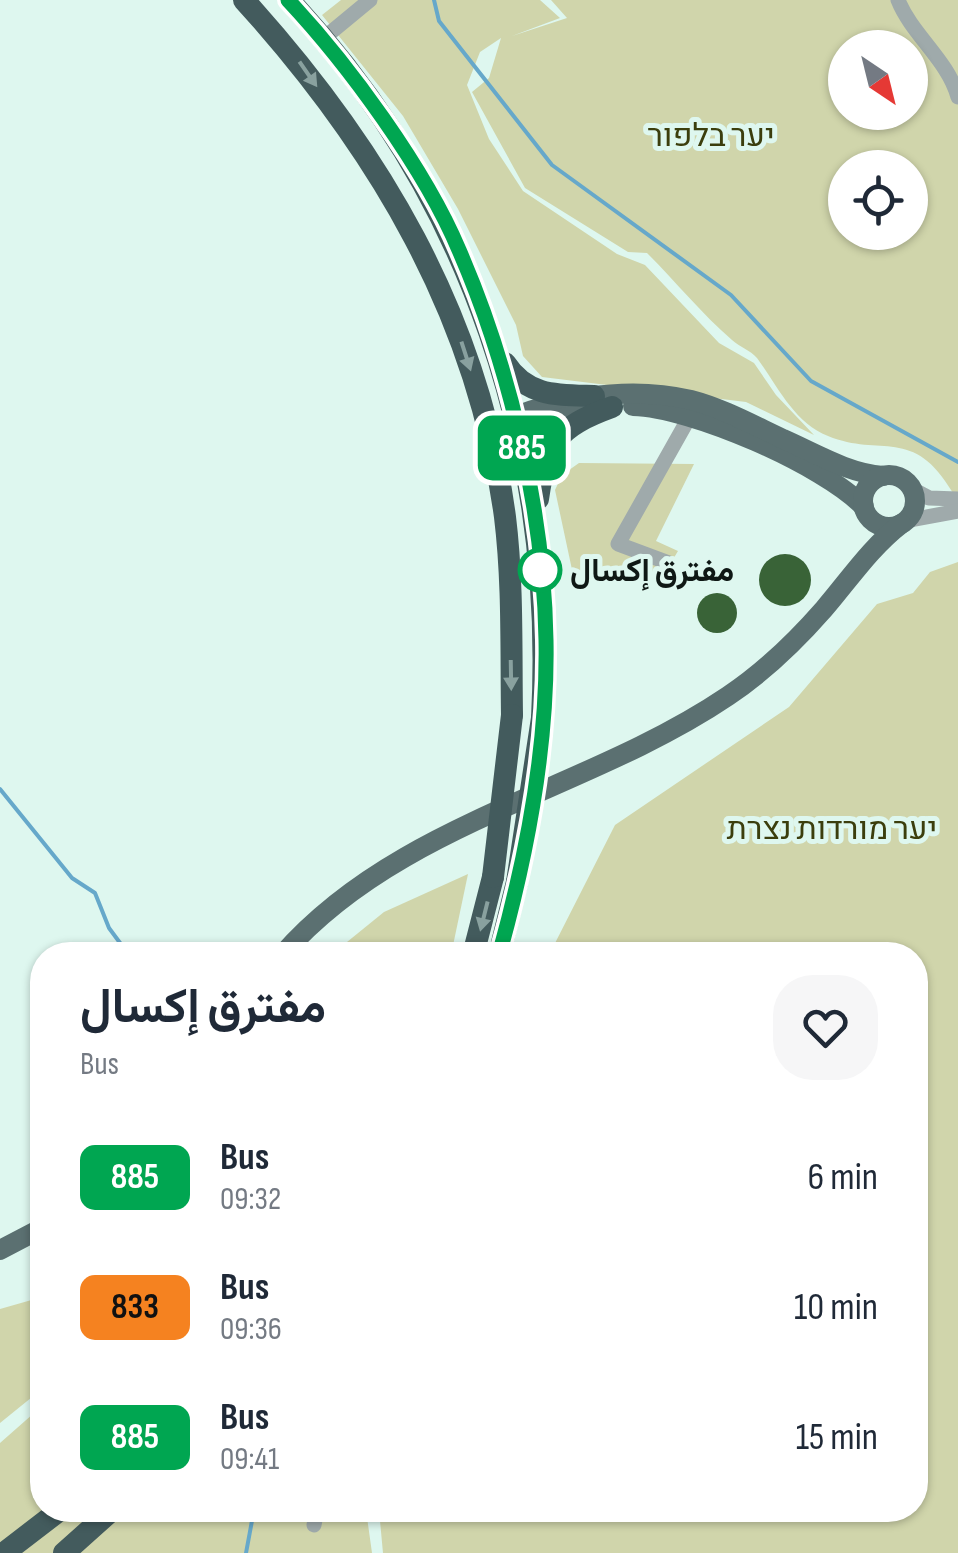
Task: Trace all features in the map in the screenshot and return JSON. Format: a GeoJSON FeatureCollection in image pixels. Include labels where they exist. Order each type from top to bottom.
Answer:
{"type":"FeatureCollection","features":[{"type":"Feature","properties":{"kind":"highway"},"geometry":{"type":"LineString","coordinates":[[244,0],[300,62],[403,210],[456,325],[489,427],[505,520],[512,715],[493,877],[476,942]]}},
{"type":"Feature","properties":{"kind":"highway"},"geometry":{"type":"LineString","coordinates":[[288,0],[324,38],[424,183],[459,250],[518,422],[535,518],[546,640],[542,718],[517,882],[501,942]]}},
{"type":"Feature","properties":{"kind":"highway"},"geometry":{"type":"LineString","coordinates":[[489,337],[513,374],[535,391],[603,402]]}},
{"type":"Feature","properties":{"kind":"highway"},"geometry":{"type":"LineString","coordinates":[[535,518],[543,465],[557,438],[603,402]]}},
{"type":"Feature","properties":{"kind":"highway"},"geometry":{"type":"LineString","coordinates":[[4,1553],[44,1522]]}},
{"type":"Feature","properties":{"kind":"highway"},"geometry":{"type":"LineString","coordinates":[[64,1553],[99,1522]]}},
{"type":"Feature","properties":{"kind":"main road"},"geometry":{"type":"LineString","coordinates":[[296,942],[346,895],[402,859],[659,738],[731,695],[808,628],[875,546],[903,523],[914,508],[912,490],[896,476],[849,469],[692,401],[643,393],[489,427]]}},
{"type":"Feature","properties":{"kind":"main road"},"geometry":{"type":"LineString","coordinates":[[603,402],[690,416],[837,484],[878,525],[903,523]]}},
{"type":"Feature","properties":{"kind":"main road"},"geometry":{"type":"LineString","coordinates":[[846,582],[864,544],[868,488],[882,476]]}},
{"type":"Feature","properties":{"kind":"main road"},"geometry":{"type":"LineString","coordinates":[[0,1250],[30,1234]]}},
{"type":"Feature","properties":{"kind":"street"},"geometry":{"type":"LineString","coordinates":[[324,38],[370,0]]}},
{"type":"Feature","properties":{"kind":"street"},"geometry":{"type":"LineString","coordinates":[[898,0],[905,17],[954,81],[958,97]]}},
{"type":"Feature","properties":{"kind":"street"},"geometry":{"type":"LineString","coordinates":[[669,563],[618,544],[690,416]]}},
{"type":"Feature","properties":{"kind":"street"},"geometry":{"type":"LineString","coordinates":[[912,490],[928,498],[958,499]]}},
{"type":"Feature","properties":{"kind":"street"},"geometry":{"type":"LineString","coordinates":[[903,523],[958,511]]}},
{"type":"Feature","properties":{"kind":"green space","name":"יער בלפור"},"geometry":{"type":"Polygon","coordinates":[[[341,0],[540,0],[560,18],[512,36],[567,18],[551,0],[958,0],[958,492],[953,493],[924,458],[910,451],[847,442],[816,430],[787,402],[757,358],[721,330],[647,253],[628,252],[525,188],[472,92],[489,78],[501,38],[480,52],[467,85],[489,139],[523,191],[617,254],[645,265],[719,343],[754,363],[776,395],[814,435],[746,402],[542,377],[523,356],[516,325],[458,209],[403,116],[322,15],[341,0]]]}},
{"type":"Feature","properties":{"kind":"green space"},"geometry":{"type":"Polygon","coordinates":[[[579,463],[694,464],[656,541],[678,551],[660,581],[644,564],[574,579],[555,490],[562,475],[579,463]]]}},
{"type":"Feature","properties":{"kind":"green space","name":"יער מורדות נצרת"},"geometry":{"type":"Polygon","coordinates":[[[958,562],[958,1553],[383,1553],[380,1522],[928,1522],[928,942],[556,942],[615,825],[789,707],[877,604],[913,593],[930,572],[958,562]]]}},
{"type":"Feature","properties":{"kind":"green space"},"geometry":{"type":"Polygon","coordinates":[[[468,874],[454,942],[347,942],[384,912],[468,874]]]}},
{"type":"Feature","properties":{"kind":"green space"},"geometry":{"type":"Polygon","coordinates":[[[30,1300],[30,1399],[0,1423],[0,1309],[30,1300]]]}},
{"type":"Feature","properties":{"kind":"green space"},"geometry":{"type":"Polygon","coordinates":[[[30,1417],[30,1522],[368,1522],[372,1553],[0,1553],[0,1443],[30,1417]]]}},
{"type":"Feature","properties":{"kind":"building"},"geometry":{"type":"Polygon","coordinates":[[[785,554],[803,562],[811,580],[803,598],[785,606],[767,598],[759,580],[767,562],[785,554]]]}},
{"type":"Feature","properties":{"kind":"building"},"geometry":{"type":"Polygon","coordinates":[[[717,593],[731,599],[737,613],[731,627],[717,633],[703,627],[697,613],[703,599],[717,593]]]}},
{"type":"Feature","properties":{"kind":"waterway"},"geometry":{"type":"LineString","coordinates":[[434,0],[439,21],[552,165],[731,295],[811,381],[958,462]]}},
{"type":"Feature","properties":{"kind":"waterway"},"geometry":{"type":"LineString","coordinates":[[0,789],[72,878],[95,893],[109,928],[119,942]]}},
{"type":"Feature","properties":{"kind":"waterway"},"geometry":{"type":"LineString","coordinates":[[246,1553],[252,1522]]}},
{"type":"Feature","properties":{"kind":"bus line","name":"885"},"geometry":{"type":"LineString","coordinates":[[288,0],[324,38],[424,183],[459,250],[516,415],[535,518],[546,640],[542,718],[529,819],[502,942]]}},
{"type":"Feature","properties":{"kind":"place","name":"مفترق إكسال"},"geometry":{"type":"Point","coordinates":[540,570]}}]}
